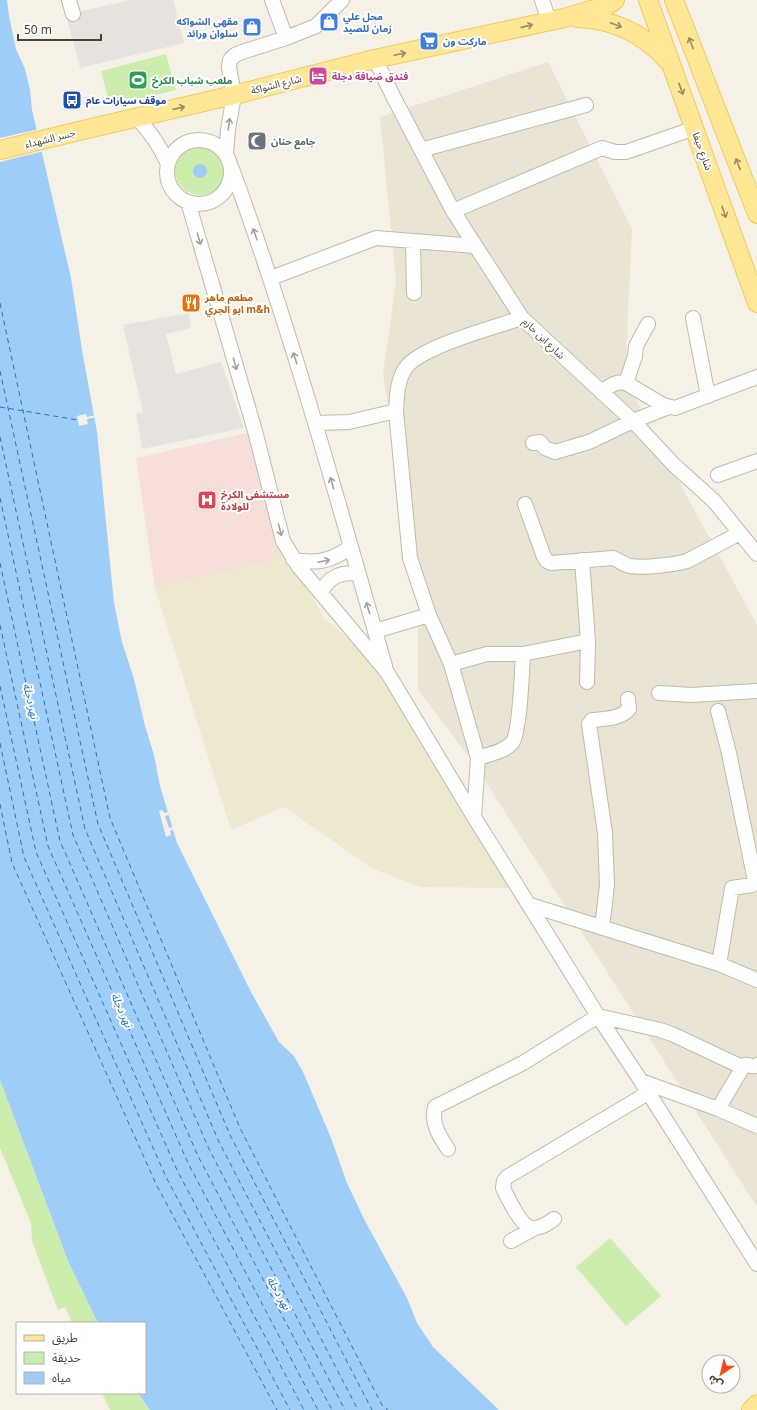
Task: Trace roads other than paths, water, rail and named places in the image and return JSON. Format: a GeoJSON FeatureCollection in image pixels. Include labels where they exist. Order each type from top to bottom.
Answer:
{"type":"FeatureCollection","features":[{"type":"Feature","properties":{"kind":"main road","name":"شارع الشواكة"},"geometry":{"type":"LineString","coordinates":[[100,126],[234,95],[375,59],[556,19],[608,5],[615,0]]}},
{"type":"Feature","properties":{"kind":"main road","name":"شارع حيفا"},"geometry":{"type":"LineString","coordinates":[[648,0],[757,303]]}},
{"type":"Feature","properties":{"kind":"main road"},"geometry":{"type":"LineString","coordinates":[[674,0],[757,214]]}},
{"type":"Feature","properties":{"kind":"main road"},"geometry":{"type":"LineString","coordinates":[[556,19],[588,18],[613,24],[636,34],[656,48],[673,66]]}},
{"type":"Feature","properties":{"kind":"main road","name":"جسر الشهداء"},"geometry":{"type":"LineString","coordinates":[[0,150],[100,126]]}},
{"type":"Feature","properties":{"kind":"main road"},"geometry":{"type":"LineString","coordinates":[[750,1410],[757,1404]]}},
{"type":"Feature","properties":{"kind":"street"},"geometry":{"type":"LineString","coordinates":[[70,0],[73,14]]}},
{"type":"Feature","properties":{"kind":"street"},"geometry":{"type":"LineString","coordinates":[[272,0],[286,38]]}},
{"type":"Feature","properties":{"kind":"street"},"geometry":{"type":"LineString","coordinates":[[226,153],[234,95],[229,67],[230,60],[235,55],[242,52],[286,38],[316,26],[342,0]]}},
{"type":"Feature","properties":{"kind":"street"},"geometry":{"type":"LineString","coordinates":[[542,0],[556,19]]}},
{"type":"Feature","properties":{"kind":"street","name":"شارع ابن حازم"},"geometry":{"type":"LineString","coordinates":[[375,59],[454,211],[522,318],[633,421],[674,465],[714,501],[757,554]]}},
{"type":"Feature","properties":{"kind":"street"},"geometry":{"type":"LineString","coordinates":[[421,150],[586,105]]}},
{"type":"Feature","properties":{"kind":"street"},"geometry":{"type":"LineString","coordinates":[[136,117],[158,144],[168,164]]}},
{"type":"Feature","properties":{"kind":"street"},"geometry":{"type":"LineString","coordinates":[[454,211],[602,148],[615,152],[626,152],[695,128]]}},
{"type":"Feature","properties":{"kind":"street"},"geometry":{"type":"LineString","coordinates":[[232,169],[231,180],[226,190],[219,198],[198,204],[188,202],[178,196],[171,187],[167,176],[168,164],[173,153],[182,144],[193,140],[206,140],[217,144],[226,153],[230,161],[271,278],[315,423],[386,672]]}},
{"type":"Feature","properties":{"kind":"street"},"geometry":{"type":"LineString","coordinates":[[188,202],[255,430],[283,541],[293,559],[386,672],[598,1016],[645,1087],[757,1264]]}},
{"type":"Feature","properties":{"kind":"street"},"geometry":{"type":"LineString","coordinates":[[271,278],[376,238],[475,246]]}},
{"type":"Feature","properties":{"kind":"street"},"geometry":{"type":"LineString","coordinates":[[413,241],[414,293]]}},
{"type":"Feature","properties":{"kind":"street"},"geometry":{"type":"LineString","coordinates":[[474,817],[478,758],[451,664],[428,615],[410,558],[396,411],[399,379],[405,367],[413,360],[439,346],[522,318]]}},
{"type":"Feature","properties":{"kind":"street"},"geometry":{"type":"LineString","coordinates":[[693,318],[708,396]]}},
{"type":"Feature","properties":{"kind":"street"},"geometry":{"type":"LineString","coordinates":[[626,382],[635,356],[636,346],[648,324]]}},
{"type":"Feature","properties":{"kind":"street"},"geometry":{"type":"LineString","coordinates":[[601,392],[618,382],[626,382],[655,400],[669,407],[675,408],[757,377]]}},
{"type":"Feature","properties":{"kind":"street"},"geometry":{"type":"LineString","coordinates":[[534,443],[540,442],[545,448],[555,452],[589,442],[633,421],[669,407]]}},
{"type":"Feature","properties":{"kind":"street"},"geometry":{"type":"LineString","coordinates":[[315,423],[349,422],[396,411]]}},
{"type":"Feature","properties":{"kind":"street"},"geometry":{"type":"LineString","coordinates":[[718,476],[757,461]]}},
{"type":"Feature","properties":{"kind":"street"},"geometry":{"type":"LineString","coordinates":[[525,504],[544,557],[547,561],[552,563],[613,558],[630,566],[677,564],[687,561],[740,533]]}},
{"type":"Feature","properties":{"kind":"street"},"geometry":{"type":"LineString","coordinates":[[293,559],[319,562],[336,557],[350,547]]}},
{"type":"Feature","properties":{"kind":"street"},"geometry":{"type":"LineString","coordinates":[[582,560],[588,641],[587,682]]}},
{"type":"Feature","properties":{"kind":"street"},"geometry":{"type":"LineString","coordinates":[[321,593],[324,587],[333,578],[345,573],[358,574]]}},
{"type":"Feature","properties":{"kind":"street"},"geometry":{"type":"LineString","coordinates":[[375,632],[428,615]]}},
{"type":"Feature","properties":{"kind":"street"},"geometry":{"type":"LineString","coordinates":[[451,664],[487,654],[523,654],[588,641]]}},
{"type":"Feature","properties":{"kind":"street"},"geometry":{"type":"LineString","coordinates":[[478,758],[499,752],[513,742],[517,727],[523,654]]}},
{"type":"Feature","properties":{"kind":"street"},"geometry":{"type":"LineString","coordinates":[[659,693],[691,695],[757,692]]}},
{"type":"Feature","properties":{"kind":"street"},"geometry":{"type":"LineString","coordinates":[[602,928],[607,885],[604,833],[589,724],[592,720],[608,719],[626,713],[629,709],[628,699]]}},
{"type":"Feature","properties":{"kind":"street"},"geometry":{"type":"LineString","coordinates":[[718,711],[729,753],[755,880],[752,885],[732,888],[719,964]]}},
{"type":"Feature","properties":{"kind":"street"},"geometry":{"type":"LineString","coordinates":[[530,905],[719,964],[757,980]]}},
{"type":"Feature","properties":{"kind":"street"},"geometry":{"type":"LineString","coordinates":[[448,1149],[439,1136],[433,1116],[435,1107],[523,1063],[598,1016],[672,1034],[742,1067]]}},
{"type":"Feature","properties":{"kind":"street"},"geometry":{"type":"LineString","coordinates":[[718,1109],[742,1067],[747,1064],[752,1067],[757,1065]]}},
{"type":"Feature","properties":{"kind":"street"},"geometry":{"type":"LineString","coordinates":[[645,1087],[718,1109],[757,1126]]}},
{"type":"Feature","properties":{"kind":"street"},"geometry":{"type":"LineString","coordinates":[[533,1229],[527,1227],[510,1201],[503,1188],[504,1181],[645,1087]]}},
{"type":"Feature","properties":{"kind":"street"},"geometry":{"type":"LineString","coordinates":[[511,1241],[554,1219]]}},
{"type":"Feature","properties":{"kind":"water","name":"نهر دجلة"},"geometry":{"type":"Polygon","coordinates":[[[0,0],[7,0],[16,49],[25,69],[30,90],[32,110],[71,278],[97,432],[114,603],[122,642],[134,679],[145,726],[154,755],[160,786],[177,843],[251,992],[279,1042],[294,1056],[304,1074],[331,1138],[347,1183],[364,1219],[407,1298],[417,1323],[433,1347],[499,1410],[150,1410],[139,1394],[146,1394],[146,1322],[98,1322],[68,1261],[0,1080],[0,0]]]}},
{"type":"Feature","properties":{"kind":"water"},"geometry":{"type":"Polygon","coordinates":[[[197,164],[203,164],[207,168],[207,174],[203,178],[197,178],[193,174],[193,168],[197,164]]]}},
{"type":"Feature","properties":{"kind":"place","name":"محل علي زمان للصيد"},"geometry":{"type":"Point","coordinates":[329,22]}},
{"type":"Feature","properties":{"kind":"place","name":"مقهى الشواكه سلوان ورائد"},"geometry":{"type":"Point","coordinates":[252,27]}},
{"type":"Feature","properties":{"kind":"place","name":"ماركت ون"},"geometry":{"type":"Point","coordinates":[429,41]}},
{"type":"Feature","properties":{"kind":"place","name":"فندق ضيافة دجلة"},"geometry":{"type":"Point","coordinates":[318,76]}},
{"type":"Feature","properties":{"kind":"place","name":"ملعب شباب الكرخ"},"geometry":{"type":"Point","coordinates":[138,80]}},
{"type":"Feature","properties":{"kind":"place","name":"موقف سيارات عام"},"geometry":{"type":"Point","coordinates":[72,100]}},
{"type":"Feature","properties":{"kind":"place","name":"جامع حنان"},"geometry":{"type":"Point","coordinates":[257,141]}},
{"type":"Feature","properties":{"kind":"place","name":"مطعم ماهر ابو الجري m&h"},"geometry":{"type":"Point","coordinates":[191,303]}},
{"type":"Feature","properties":{"kind":"place","name":"مستشفى الكرخ للولادة"},"geometry":{"type":"Point","coordinates":[207,500]}}]}
